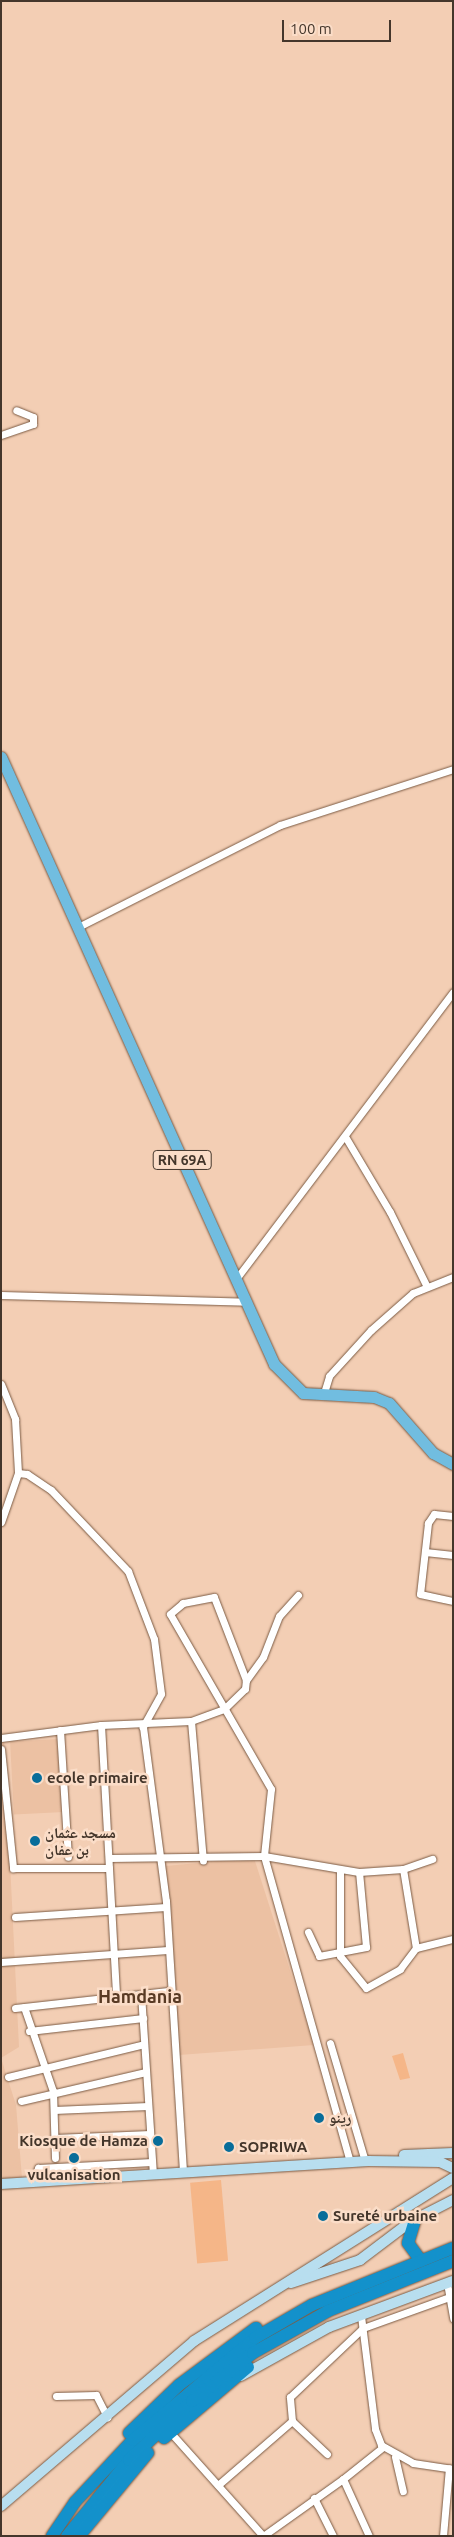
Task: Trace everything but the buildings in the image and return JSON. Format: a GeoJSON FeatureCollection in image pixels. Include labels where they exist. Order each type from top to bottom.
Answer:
{"type":"FeatureCollection","features":[{"type":"Feature","properties":{"kind":"highway"},"geometry":{"type":"LineString","coordinates":[[415,2220],[408,2243],[422,2261]]}},
{"type":"Feature","properties":{"kind":"highway"},"geometry":{"type":"LineString","coordinates":[[52,2536],[104,2470],[200,2380],[255,2338],[345,2292],[453,2248]]}},
{"type":"Feature","properties":{"kind":"highway"},"geometry":{"type":"LineString","coordinates":[[67,2536],[102,2489],[192,2401],[287,2333],[354,2300],[453,2261]]}},
{"type":"Feature","properties":{"kind":"highway"},"geometry":{"type":"LineString","coordinates":[[43,2536],[113,2448],[179,2385],[257,2328],[315,2297],[345,2292]]}},
{"type":"Feature","properties":{"kind":"highway"},"geometry":{"type":"LineString","coordinates":[[79,2536],[124,2478],[170,2433],[287,2333]]}},
{"type":"Feature","properties":{"kind":"main road","name":"RN 69A"},"geometry":{"type":"LineString","coordinates":[[1,757],[274,1364],[286,1381],[303,1393],[323,1397],[374,1397],[389,1403],[433,1453],[453,1464]]}},
{"type":"Feature","properties":{"kind":"main road"},"geometry":{"type":"LineString","coordinates":[[1,2184],[367,2161],[453,2152]]}},
{"type":"Feature","properties":{"kind":"main road"},"geometry":{"type":"LineString","coordinates":[[367,2161],[440,2162],[453,2168]]}},
{"type":"Feature","properties":{"kind":"main road"},"geometry":{"type":"LineString","coordinates":[[1,2506],[108,2417],[187,2347],[265,2293],[453,2178]]}},
{"type":"Feature","properties":{"kind":"main road"},"geometry":{"type":"LineString","coordinates":[[265,2293],[360,2260],[415,2220],[453,2200]]}},
{"type":"Feature","properties":{"kind":"main road"},"geometry":{"type":"LineString","coordinates":[[234,2380],[329,2326],[361,2316],[450,2282]]}},
{"type":"Feature","properties":{"kind":"street"},"geometry":{"type":"LineString","coordinates":[[1,435],[33,424],[34,417],[16,410]]}},
{"type":"Feature","properties":{"kind":"street"},"geometry":{"type":"LineString","coordinates":[[78,927],[280,825],[452,770]]}},
{"type":"Feature","properties":{"kind":"street"},"geometry":{"type":"LineString","coordinates":[[236,1279],[346,1138],[453,992]]}},
{"type":"Feature","properties":{"kind":"street"},"geometry":{"type":"LineString","coordinates":[[346,1138],[390,1212],[426,1284]]}},
{"type":"Feature","properties":{"kind":"street"},"geometry":{"type":"LineString","coordinates":[[323,1397],[329,1376],[371,1330],[426,1284],[453,1277]]}},
{"type":"Feature","properties":{"kind":"street"},"geometry":{"type":"LineString","coordinates":[[1,1295],[247,1302]]}},
{"type":"Feature","properties":{"kind":"street"},"geometry":{"type":"LineString","coordinates":[[1,1384],[15,1419],[18,1473],[1,1522]]}},
{"type":"Feature","properties":{"kind":"street"},"geometry":{"type":"LineString","coordinates":[[18,1473],[27,1474],[51,1490],[128,1571],[154,1639],[161,1694],[143,1727],[158,1860],[166,1907],[172,1982],[168,1991],[183,2172]]}},
{"type":"Feature","properties":{"kind":"street"},"geometry":{"type":"LineString","coordinates":[[453,1516],[430,1518],[421,1597],[453,1601]]}},
{"type":"Feature","properties":{"kind":"street"},"geometry":{"type":"LineString","coordinates":[[425,1552],[453,1555]]}},
{"type":"Feature","properties":{"kind":"street"},"geometry":{"type":"LineString","coordinates":[[246,1680],[263,1657],[278,1616],[298,1595]]}},
{"type":"Feature","properties":{"kind":"street"},"geometry":{"type":"LineString","coordinates":[[1,1738],[101,1725],[191,1721],[224,1709],[245,1689],[246,1680],[214,1597],[183,1603],[170,1614],[224,1709],[271,1789],[264,1856],[350,2162]]}},
{"type":"Feature","properties":{"kind":"street"},"geometry":{"type":"LineString","coordinates":[[191,1721],[203,1860]]}},
{"type":"Feature","properties":{"kind":"street"},"geometry":{"type":"LineString","coordinates":[[101,1725],[116,1997]]}},
{"type":"Feature","properties":{"kind":"street"},"geometry":{"type":"LineString","coordinates":[[60,1730],[68,1858]]}},
{"type":"Feature","properties":{"kind":"street"},"geometry":{"type":"LineString","coordinates":[[1,1749],[13,1868],[22,1871],[109,1868]]}},
{"type":"Feature","properties":{"kind":"street"},"geometry":{"type":"LineString","coordinates":[[109,1858],[203,1860],[264,1856],[340,1871],[359,1872],[403,1869],[432,1859]]}},
{"type":"Feature","properties":{"kind":"street"},"geometry":{"type":"LineString","coordinates":[[403,1869],[416,1948]]}},
{"type":"Feature","properties":{"kind":"street"},"geometry":{"type":"LineString","coordinates":[[340,1871],[339,1952],[366,1988],[400,1969],[416,1948],[453,1940]]}},
{"type":"Feature","properties":{"kind":"street"},"geometry":{"type":"LineString","coordinates":[[308,1932],[319,1956],[366,1947],[359,1872]]}},
{"type":"Feature","properties":{"kind":"street"},"geometry":{"type":"LineString","coordinates":[[15,1918],[166,1907]]}},
{"type":"Feature","properties":{"kind":"street"},"geometry":{"type":"LineString","coordinates":[[1,1962],[168,1950]]}},
{"type":"Feature","properties":{"kind":"street"},"geometry":{"type":"LineString","coordinates":[[15,2008],[168,1991]]}},
{"type":"Feature","properties":{"kind":"street"},"geometry":{"type":"LineString","coordinates":[[141,1994],[153,2174]]}},
{"type":"Feature","properties":{"kind":"street"},"geometry":{"type":"LineString","coordinates":[[24,2007],[29,2031],[53,2091],[56,2158]]}},
{"type":"Feature","properties":{"kind":"street"},"geometry":{"type":"LineString","coordinates":[[29,2031],[142,2018]]}},
{"type":"Feature","properties":{"kind":"street"},"geometry":{"type":"LineString","coordinates":[[330,2043],[367,2161]]}},
{"type":"Feature","properties":{"kind":"street"},"geometry":{"type":"LineString","coordinates":[[8,2077],[144,2044]]}},
{"type":"Feature","properties":{"kind":"street"},"geometry":{"type":"LineString","coordinates":[[21,2101],[53,2091],[146,2072]]}},
{"type":"Feature","properties":{"kind":"street"},"geometry":{"type":"LineString","coordinates":[[54,2110],[148,2106]]}},
{"type":"Feature","properties":{"kind":"street"},"geometry":{"type":"LineString","coordinates":[[55,2138],[150,2134]]}},
{"type":"Feature","properties":{"kind":"street"},"geometry":{"type":"LineString","coordinates":[[31,2182],[38,2168],[152,2162]]}},
{"type":"Feature","properties":{"kind":"street"},"geometry":{"type":"LineString","coordinates":[[58,2166],[60,2180]]}},
{"type":"Feature","properties":{"kind":"street"},"geometry":{"type":"LineString","coordinates":[[78,2166],[80,2179]]}},
{"type":"Feature","properties":{"kind":"street"},"geometry":{"type":"LineString","coordinates":[[450,2282],[449,2297],[453,2318]]}},
{"type":"Feature","properties":{"kind":"street"},"geometry":{"type":"LineString","coordinates":[[327,2454],[292,2422],[290,2396],[363,2328],[449,2297]]}},
{"type":"Feature","properties":{"kind":"street"},"geometry":{"type":"LineString","coordinates":[[361,2316],[375,2429],[383,2447],[395,2456],[451,2468],[441,2535]]}},
{"type":"Feature","properties":{"kind":"street"},"geometry":{"type":"LineString","coordinates":[[56,2396],[96,2395],[108,2417]]}},
{"type":"Feature","properties":{"kind":"street"},"geometry":{"type":"LineString","coordinates":[[218,2485],[292,2422]]}},
{"type":"Feature","properties":{"kind":"street"},"geometry":{"type":"LineString","coordinates":[[170,2433],[263,2536],[343,2479],[383,2447]]}},
{"type":"Feature","properties":{"kind":"street"},"geometry":{"type":"LineString","coordinates":[[395,2456],[403,2491]]}},
{"type":"Feature","properties":{"kind":"street"},"geometry":{"type":"LineString","coordinates":[[343,2479],[369,2536]]}},
{"type":"Feature","properties":{"kind":"street"},"geometry":{"type":"LineString","coordinates":[[314,2498],[332,2536]]}},
{"type":"Feature","properties":{"kind":"shaded area"},"geometry":{"type":"Polygon","coordinates":[[[4,1739],[19,2047],[1,2058],[1,1740],[4,1739]]]}},
{"type":"Feature","properties":{"kind":"shaded area","name":"ecole primaire"},"geometry":{"type":"Polygon","coordinates":[[[60,1739],[64,1812],[14,1815],[10,1742],[60,1739]]]}},
{"type":"Feature","properties":{"kind":"shaded area"},"geometry":{"type":"Polygon","coordinates":[[[254,1858],[314,2045],[179,2055],[165,1866],[254,1858]]]}},
{"type":"Feature","properties":{"kind":"shaded area"},"geometry":{"type":"Polygon","coordinates":[[[403,2053],[410,2078],[400,2080],[392,2056],[403,2053]]]}},
{"type":"Feature","properties":{"kind":"shaded area"},"geometry":{"type":"Polygon","coordinates":[[[1,2058],[16,2105],[22,2178],[1,2179],[1,2058]]]}},
{"type":"Feature","properties":{"kind":"shaded area"},"geometry":{"type":"Polygon","coordinates":[[[221,2180],[228,2261],[197,2263],[190,2183],[221,2180]]]}},
{"type":"Feature","properties":{"kind":"place","name":"ecole primaire"},"geometry":{"type":"Point","coordinates":[37,1778]}},
{"type":"Feature","properties":{"kind":"place","name":"مسجد عثمان بن عفان"},"geometry":{"type":"Point","coordinates":[35,1841]}},
{"type":"Feature","properties":{"kind":"place","name":"رينو"},"geometry":{"type":"Point","coordinates":[319,2118]}},
{"type":"Feature","properties":{"kind":"place","name":"Kiosque de Hamza"},"geometry":{"type":"Point","coordinates":[158,2141]}},
{"type":"Feature","properties":{"kind":"place","name":"SOPRIWA"},"geometry":{"type":"Point","coordinates":[229,2147]}},
{"type":"Feature","properties":{"kind":"place","name":"vulcanisation"},"geometry":{"type":"Point","coordinates":[74,2158]}},
{"type":"Feature","properties":{"kind":"place","name":"Sureté urbaine"},"geometry":{"type":"Point","coordinates":[323,2216]}},
{"type":"Feature","properties":{"kind":"district","name":"Hamdania"},"geometry":{"type":"Point","coordinates":[140,1996]}}]}
